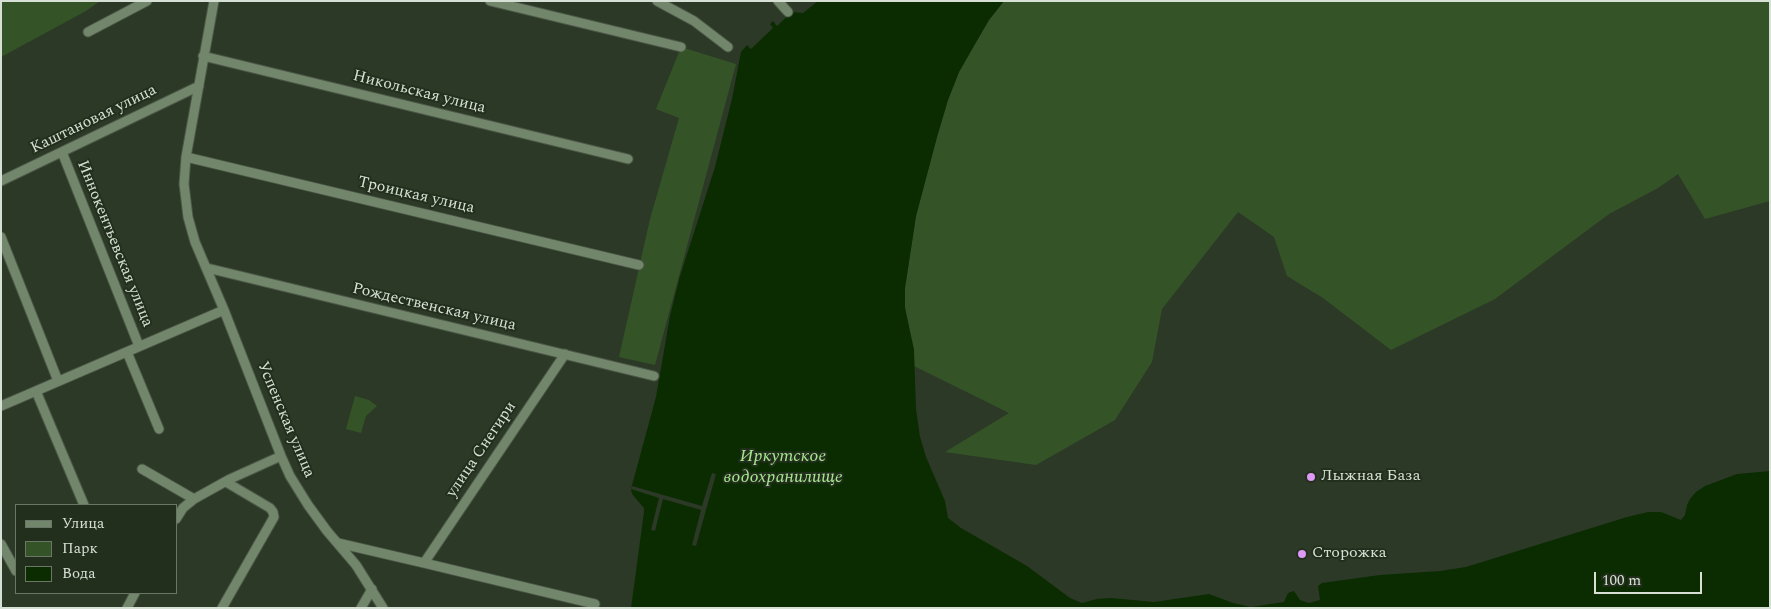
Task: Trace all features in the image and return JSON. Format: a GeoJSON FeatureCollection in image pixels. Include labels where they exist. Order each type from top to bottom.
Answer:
{"type":"FeatureCollection","features":[{"type":"Feature","properties":{"kind":"street"},"geometry":{"type":"LineString","coordinates":[[88,32],[147,1]]}},
{"type":"Feature","properties":{"kind":"street","name":"Успенская улица"},"geometry":{"type":"LineString","coordinates":[[214,1],[186,157],[184,184],[188,217],[195,242],[290,476],[308,505],[356,565],[383,608]]}},
{"type":"Feature","properties":{"kind":"street"},"geometry":{"type":"LineString","coordinates":[[490,1],[681,47]]}},
{"type":"Feature","properties":{"kind":"street"},"geometry":{"type":"LineString","coordinates":[[657,1],[694,21],[728,47]]}},
{"type":"Feature","properties":{"kind":"street"},"geometry":{"type":"LineString","coordinates":[[778,1],[788,12]]}},
{"type":"Feature","properties":{"kind":"street","name":"Никольская улица"},"geometry":{"type":"LineString","coordinates":[[203,56],[628,159]]}},
{"type":"Feature","properties":{"kind":"street","name":"Каштановая улица"},"geometry":{"type":"LineString","coordinates":[[1,182],[199,86]]}},
{"type":"Feature","properties":{"kind":"street","name":"Иннокентьевская улица"},"geometry":{"type":"LineString","coordinates":[[62,152],[139,346]]}},
{"type":"Feature","properties":{"kind":"street","name":"Троицкая улица"},"geometry":{"type":"LineString","coordinates":[[186,157],[639,265]]}},
{"type":"Feature","properties":{"kind":"street"},"geometry":{"type":"LineString","coordinates":[[1,237],[58,381]]}},
{"type":"Feature","properties":{"kind":"street","name":"Рождественская улица"},"geometry":{"type":"LineString","coordinates":[[207,268],[654,376]]}},
{"type":"Feature","properties":{"kind":"street"},"geometry":{"type":"LineString","coordinates":[[1,406],[224,310]]}},
{"type":"Feature","properties":{"kind":"street"},"geometry":{"type":"LineString","coordinates":[[127,352],[159,429]]}},
{"type":"Feature","properties":{"kind":"street","name":"улица Снегири"},"geometry":{"type":"LineString","coordinates":[[424,563],[565,354]]}},
{"type":"Feature","properties":{"kind":"street"},"geometry":{"type":"LineString","coordinates":[[36,391],[84,504]]}},
{"type":"Feature","properties":{"kind":"street"},"geometry":{"type":"LineString","coordinates":[[178,516],[183,508],[194,499],[281,456]]}},
{"type":"Feature","properties":{"kind":"street"},"geometry":{"type":"LineString","coordinates":[[142,469],[194,499]]}},
{"type":"Feature","properties":{"kind":"street"},"geometry":{"type":"LineString","coordinates":[[222,608],[274,517],[274,512],[270,508],[226,482]]}},
{"type":"Feature","properties":{"kind":"street"},"geometry":{"type":"LineString","coordinates":[[338,543],[596,604]]}},
{"type":"Feature","properties":{"kind":"street"},"geometry":{"type":"LineString","coordinates":[[1,544],[15,569]]}},
{"type":"Feature","properties":{"kind":"street"},"geometry":{"type":"LineString","coordinates":[[361,608],[372,589]]}},
{"type":"Feature","properties":{"kind":"street"},"geometry":{"type":"LineString","coordinates":[[127,608],[134,594]]}},
{"type":"Feature","properties":{"kind":"green space"},"geometry":{"type":"Polygon","coordinates":[[[1,1],[100,1],[86,11],[1,57],[1,1]]]}},
{"type":"Feature","properties":{"kind":"green space"},"geometry":{"type":"Polygon","coordinates":[[[1004,1],[1770,1],[1770,201],[1705,219],[1678,174],[1658,188],[1609,214],[1495,299],[1391,350],[1323,298],[1287,276],[1274,237],[1238,212],[1162,309],[1152,362],[1115,420],[1036,465],[945,452],[1009,413],[914,366],[914,350],[905,308],[905,288],[916,216],[948,100],[959,72],[989,20],[1004,1]]]}},
{"type":"Feature","properties":{"kind":"green space"},"geometry":{"type":"Polygon","coordinates":[[[681,47],[736,64],[655,365],[619,357],[650,219],[679,118],[656,109],[681,47]]]}},
{"type":"Feature","properties":{"kind":"green space"},"geometry":{"type":"Polygon","coordinates":[[[355,396],[369,400],[377,406],[366,416],[361,433],[346,429],[355,396]]]}},
{"type":"Feature","properties":{"kind":"water","name":"Иркутское водохранилище"},"geometry":{"type":"Polygon","coordinates":[[[818,1],[1004,1],[989,20],[959,72],[948,100],[916,216],[905,288],[905,308],[914,350],[916,409],[920,437],[926,457],[945,501],[948,518],[961,528],[1027,566],[1070,598],[1082,603],[1111,598],[1154,602],[1209,594],[1233,603],[1251,607],[1284,602],[1288,593],[1294,591],[1300,600],[1309,603],[1320,600],[1318,586],[1322,583],[1380,575],[1440,571],[1466,567],[1648,512],[1661,512],[1681,520],[1685,515],[1690,499],[1705,486],[1737,474],[1770,471],[1770,608],[631,608],[644,508],[632,494],[631,489],[656,397],[670,316],[680,276],[715,167],[732,99],[741,52],[747,45],[751,49],[773,28],[770,24],[773,21],[777,26],[792,12],[803,13],[818,1]]]}},
{"type":"Feature","properties":{"kind":"pier"},"geometry":{"type":"Polygon","coordinates":[[[712,473],[716,474],[696,546],[692,545],[701,510],[663,499],[655,531],[651,530],[659,498],[631,489],[632,486],[702,506],[712,473]]]}},
{"type":"Feature","properties":{"kind":"place","name":"Лыжная База"},"geometry":{"type":"Point","coordinates":[1311,477]}},
{"type":"Feature","properties":{"kind":"place","name":"Сторожка"},"geometry":{"type":"Point","coordinates":[1302,554]}}]}
